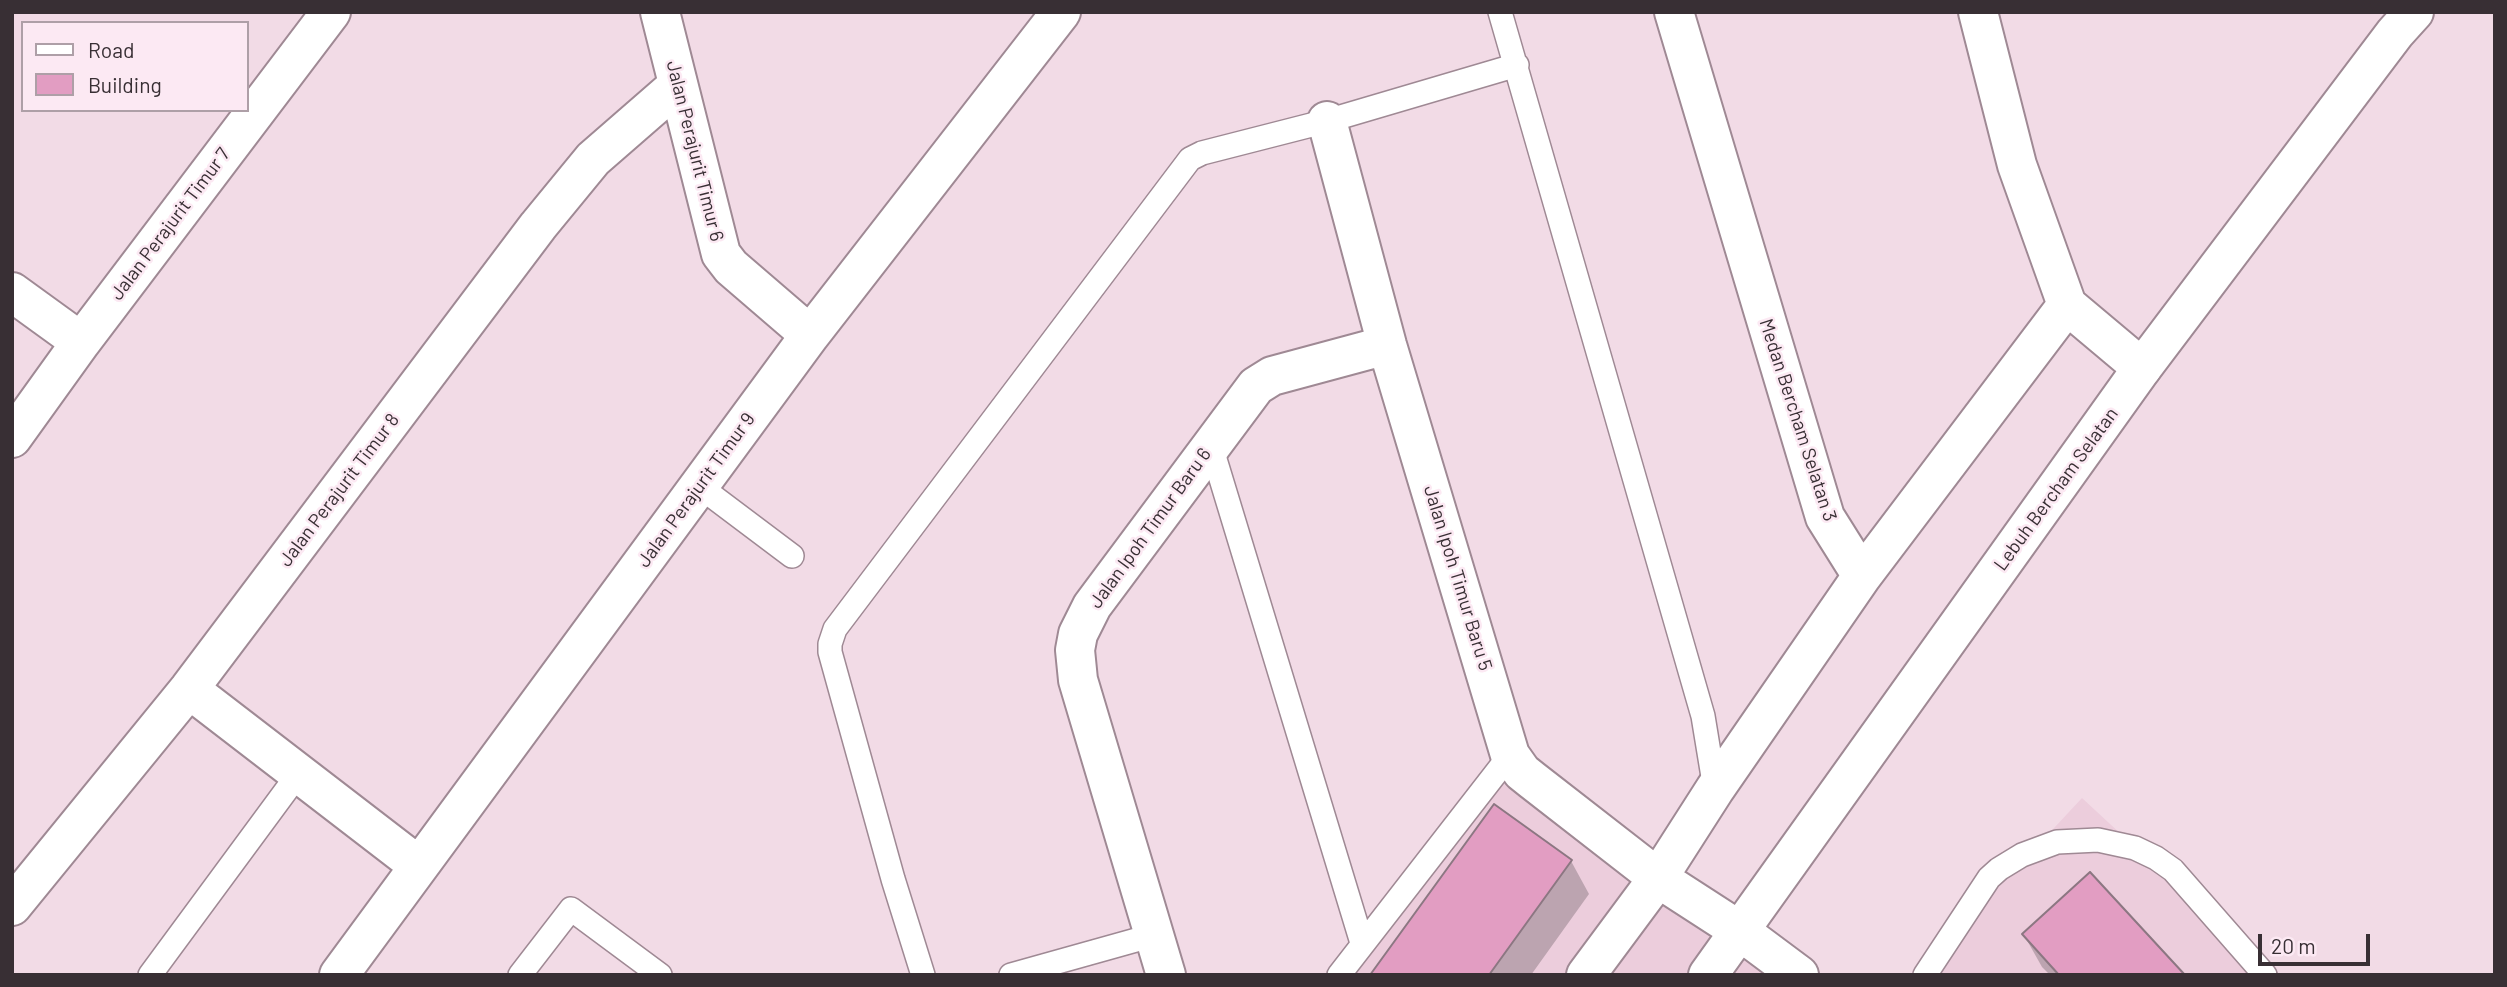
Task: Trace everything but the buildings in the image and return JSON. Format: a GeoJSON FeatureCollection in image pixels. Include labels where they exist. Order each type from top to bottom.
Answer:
{"type":"FeatureCollection","features":[{"type":"Feature","properties":{"kind":"street","name":"Jalan Perajurit Timur 7"},"geometry":{"type":"LineString","coordinates":[[12,438],[80,342],[331,12]]}},
{"type":"Feature","properties":{"kind":"street","name":"Jalan Perajurit Timur 6"},"geometry":{"type":"LineString","coordinates":[[660,12],[718,247],[725,261],[810,335]]}},
{"type":"Feature","properties":{"kind":"street","name":"Medan Bercham Selatan 3"},"geometry":{"type":"LineString","coordinates":[[1674,12],[1825,517],[1862,576]]}},
{"type":"Feature","properties":{"kind":"street"},"geometry":{"type":"LineString","coordinates":[[1978,12],[2017,165],[2067,305],[2142,368]]}},
{"type":"Feature","properties":{"kind":"street","name":"Lebuh Bercham Selatan"},"geometry":{"type":"LineString","coordinates":[[1709,975],[2142,368],[2395,33],[2414,12]]}},
{"type":"Feature","properties":{"kind":"street","name":"Jalan Perajurit Timur 9"},"geometry":{"type":"LineString","coordinates":[[339,975],[1044,19]]}},
{"type":"Feature","properties":{"kind":"street","name":"Jalan Perajurit Timur 8"},"geometry":{"type":"LineString","coordinates":[[12,906],[189,689],[538,226],[593,159],[678,85]]}},
{"type":"Feature","properties":{"kind":"street","name":"Jalan Ipoh Timur Baru 5"},"geometry":{"type":"LineString","coordinates":[[1327,121],[1387,345],[1510,755],[1522,772],[1658,878],[1740,931],[1799,975]]}},
{"type":"Feature","properties":{"kind":"street"},"geometry":{"type":"LineString","coordinates":[[12,292],[80,342]]}},
{"type":"Feature","properties":{"kind":"street"},"geometry":{"type":"LineString","coordinates":[[1586,975],[1658,878],[1715,789],[1862,576],[2067,305]]}},
{"type":"Feature","properties":{"kind":"street","name":"Jalan Ipoh Timur Baru 6"},"geometry":{"type":"LineString","coordinates":[[1166,975],[1078,680],[1075,650],[1078,634],[1091,606],[1256,386],[1266,378],[1387,345]]}},
{"type":"Feature","properties":{"kind":"street"},"geometry":{"type":"LineString","coordinates":[[189,689],[419,866]]}},
{"type":"Feature","properties":{"kind":"lane"},"geometry":{"type":"LineString","coordinates":[[1500,12],[1703,716],[1715,789]]}},
{"type":"Feature","properties":{"kind":"lane"},"geometry":{"type":"LineString","coordinates":[[923,975],[892,878],[830,652],[831,636],[1191,159],[1202,153],[1327,121],[1517,65]]}},
{"type":"Feature","properties":{"kind":"lane"},"geometry":{"type":"LineString","coordinates":[[1211,446],[1362,943]]}},
{"type":"Feature","properties":{"kind":"lane"},"geometry":{"type":"LineString","coordinates":[[699,486],[792,556]]}},
{"type":"Feature","properties":{"kind":"lane"},"geometry":{"type":"LineString","coordinates":[[1339,975],[1510,755]]}},
{"type":"Feature","properties":{"kind":"lane"},"geometry":{"type":"LineString","coordinates":[[150,975],[299,773]]}},
{"type":"Feature","properties":{"kind":"lane"},"geometry":{"type":"LineString","coordinates":[[1932,971],[1990,878],[2000,869],[2022,855],[2046,845],[2098,840],[2135,848],[2173,870],[2265,975]]}},
{"type":"Feature","properties":{"kind":"lane"},"geometry":{"type":"LineString","coordinates":[[520,975],[571,909],[660,975]]}},
{"type":"Feature","properties":{"kind":"lane"},"geometry":{"type":"LineString","coordinates":[[1011,975],[1154,935]]}},
{"type":"Feature","properties":{"kind":"shaded area"},"geometry":{"type":"Polygon","coordinates":[[[1505,767],[1815,975],[1349,975],[1505,767]]]}},
{"type":"Feature","properties":{"kind":"shaded area"},"geometry":{"type":"Polygon","coordinates":[[[2082,798],[2273,975],[1917,975],[2082,798]]]}}]}
